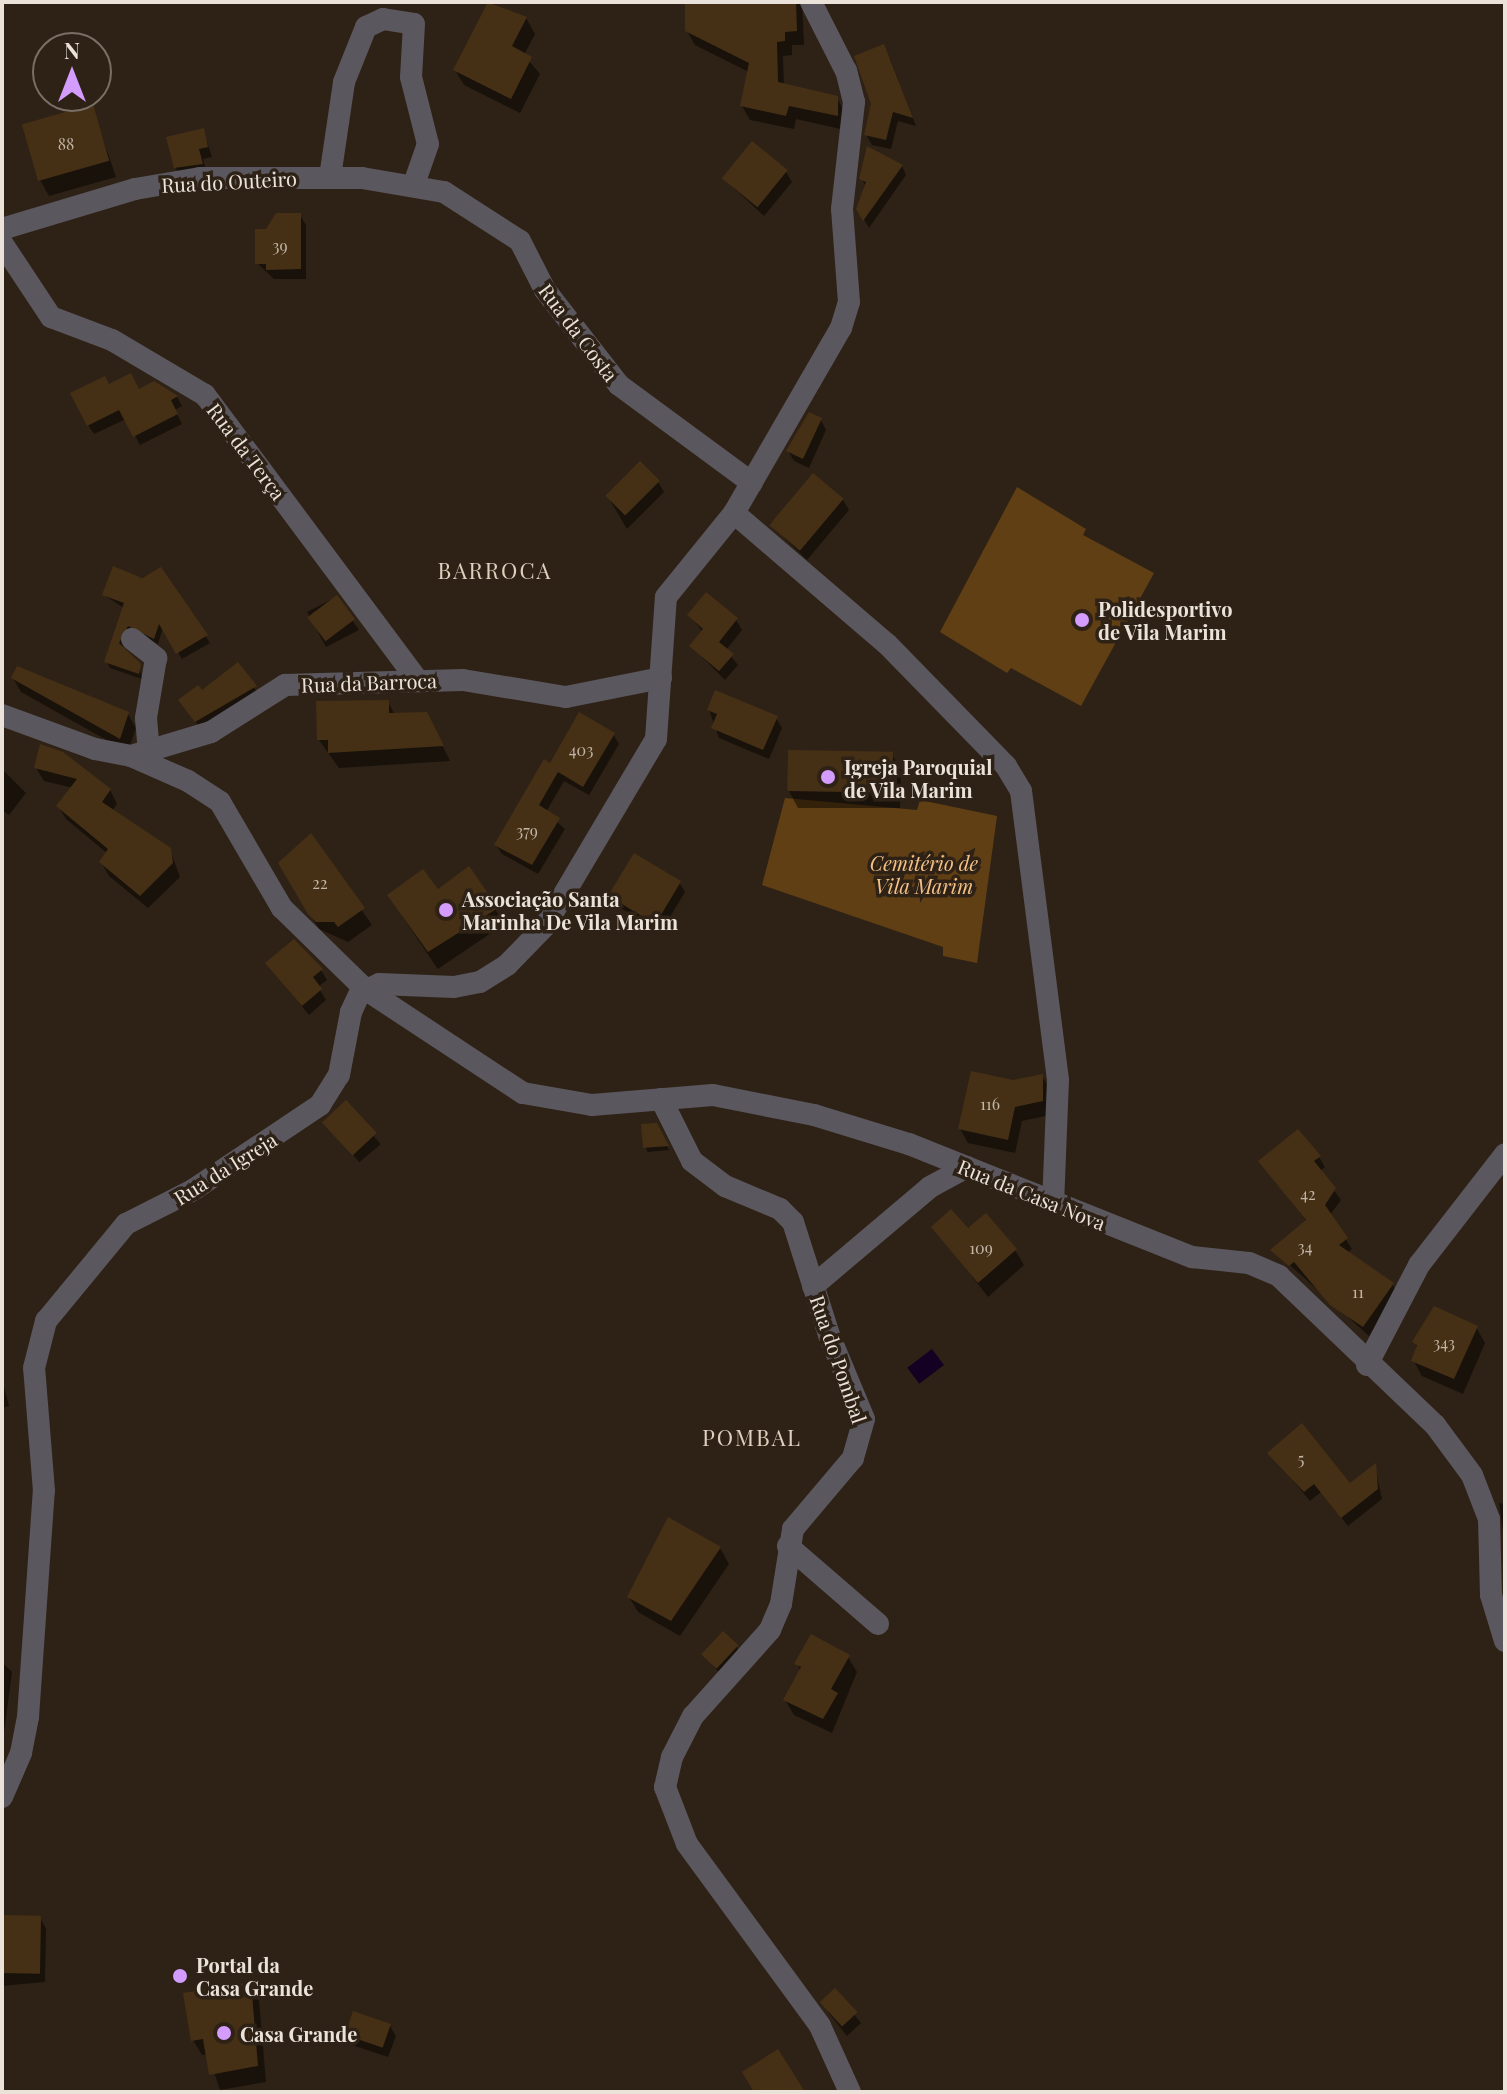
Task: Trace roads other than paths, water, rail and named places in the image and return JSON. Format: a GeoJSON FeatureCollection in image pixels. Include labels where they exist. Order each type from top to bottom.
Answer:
{"type":"FeatureCollection","features":[{"type":"Feature","properties":{"kind":"street"},"geometry":{"type":"LineString","coordinates":[[365,989],[379,984],[454,987],[480,982],[537,935],[652,748],[661,719],[666,597],[734,513],[785,418],[841,328],[849,302],[842,223],[854,102],[850,79],[811,2]]}},
{"type":"Feature","properties":{"kind":"street"},"geometry":{"type":"LineString","coordinates":[[330,177],[344,82],[366,27],[383,19],[414,24],[411,77],[428,144],[414,184]]}},
{"type":"Feature","properties":{"kind":"street","name":"Rua do Outeiro"},"geometry":{"type":"LineString","coordinates":[[2,229],[160,183],[330,177],[414,184]]}},
{"type":"Feature","properties":{"kind":"street","name":"Rua da Costa"},"geometry":{"type":"LineString","coordinates":[[414,184],[456,198],[514,236],[526,248],[545,290],[580,329],[611,377],[752,483]]}},
{"type":"Feature","properties":{"kind":"street","name":"Rua da Terça"},"geometry":{"type":"LineString","coordinates":[[2,243],[51,317],[112,340],[205,395],[417,679]]}},
{"type":"Feature","properties":{"kind":"street"},"geometry":{"type":"LineString","coordinates":[[734,513],[887,644],[1006,766],[1021,791],[1058,1080],[1053,1202]]}},
{"type":"Feature","properties":{"kind":"street"},"geometry":{"type":"LineString","coordinates":[[132,639],[156,658],[140,754]]}},
{"type":"Feature","properties":{"kind":"street","name":"Rua da Barroca"},"geometry":{"type":"LineString","coordinates":[[140,754],[221,727],[278,687],[417,679],[474,681],[566,697],[661,678]]}},
{"type":"Feature","properties":{"kind":"street"},"geometry":{"type":"LineString","coordinates":[[2,715],[95,749],[140,754],[220,802],[282,908],[365,989],[533,1097],[592,1105],[661,1099]]}},
{"type":"Feature","properties":{"kind":"street","name":"Rua da Igreja"},"geometry":{"type":"LineString","coordinates":[[2,1797],[21,1753],[28,1717],[44,1491],[34,1368],[46,1321],[126,1224],[193,1190],[320,1105],[339,1075],[353,1004],[365,989]]}},
{"type":"Feature","properties":{"kind":"street","name":"Rua da Casa Nova"},"geometry":{"type":"LineString","coordinates":[[661,1099],[713,1095],[771,1105],[881,1134],[1192,1257],[1249,1263],[1272,1272],[1367,1365],[1435,1425],[1472,1475],[1489,1519],[1497,1560],[1491,1595],[1505,1641]]}},
{"type":"Feature","properties":{"kind":"street","name":"Rua do Pombal"},"geometry":{"type":"LineString","coordinates":[[661,1099],[692,1161],[734,1192],[790,1217],[865,1430],[845,1471],[797,1522],[788,1546],[777,1618],[760,1644],[693,1716],[672,1757],[665,1787],[687,1844],[820,2026],[850,2092]]}},
{"type":"Feature","properties":{"kind":"street"},"geometry":{"type":"LineString","coordinates":[[1367,1365],[1419,1265],[1505,1154]]}},
{"type":"Feature","properties":{"kind":"street"},"geometry":{"type":"LineString","coordinates":[[813,1286],[930,1187],[967,1167]]}},
{"type":"Feature","properties":{"kind":"street"},"geometry":{"type":"LineString","coordinates":[[788,1546],[878,1624]]}},
{"type":"Feature","properties":{"kind":"place","name":"Polidesportivo de Vila Marim"},"geometry":{"type":"Point","coordinates":[1082,620]}},
{"type":"Feature","properties":{"kind":"place","name":"Igreja Paroquial de Vila Marim"},"geometry":{"type":"Point","coordinates":[828,777]}},
{"type":"Feature","properties":{"kind":"place","name":"Associação Santa Marinha De Vila Marim"},"geometry":{"type":"Point","coordinates":[446,910]}},
{"type":"Feature","properties":{"kind":"place","name":"Portal da Casa Grande"},"geometry":{"type":"Point","coordinates":[180,1976]}},
{"type":"Feature","properties":{"kind":"place","name":"Casa Grande"},"geometry":{"type":"Point","coordinates":[224,2033]}},
{"type":"Feature","properties":{"kind":"district","name":"BARROCA"},"geometry":{"type":"Point","coordinates":[495,571]}},
{"type":"Feature","properties":{"kind":"district","name":"POMBAL"},"geometry":{"type":"Point","coordinates":[752,1438]}},
{"type":"Feature","properties":{"kind":"park label","name":"Cemitério de Vila Marim"},"geometry":{"type":"Point","coordinates":[924,874]}}]}
